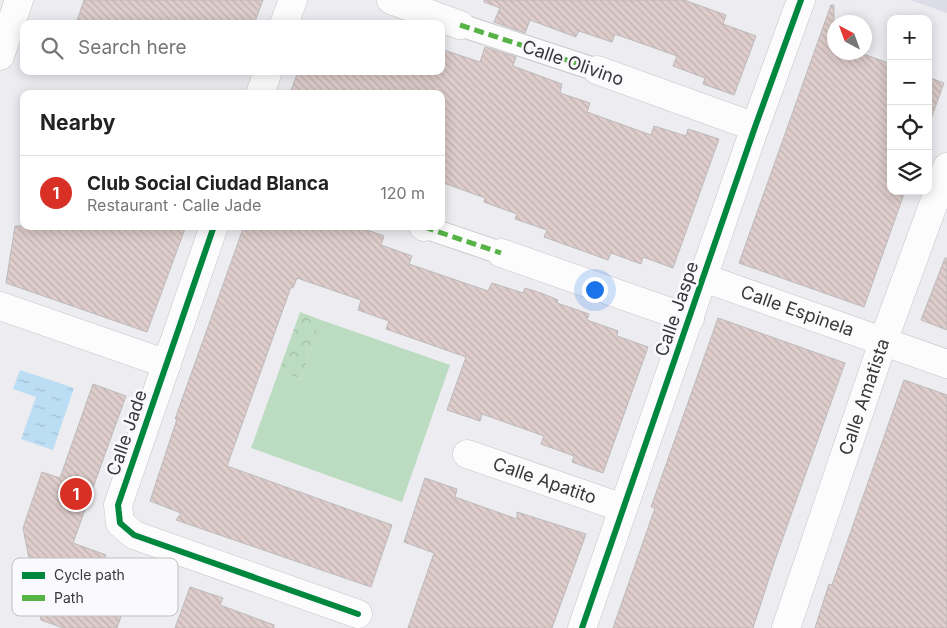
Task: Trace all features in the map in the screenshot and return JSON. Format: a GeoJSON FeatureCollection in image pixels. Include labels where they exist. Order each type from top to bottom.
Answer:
{"type":"FeatureCollection","features":[{"type":"Feature","properties":{"kind":"street"},"geometry":{"type":"LineString","coordinates":[[0,56],[19,0]]}},
{"type":"Feature","properties":{"kind":"street"},"geometry":{"type":"LineString","coordinates":[[286,20],[293,0]]}},
{"type":"Feature","properties":{"kind":"street","name":"Calle Olivino"},"geometry":{"type":"LineString","coordinates":[[391,0],[597,70],[755,127]]}},
{"type":"Feature","properties":{"kind":"street","name":"Calle Jaspe"},"geometry":{"type":"LineString","coordinates":[[582,628],[755,127],[801,0]]}},
{"type":"Feature","properties":{"kind":"street"},"geometry":{"type":"LineString","coordinates":[[261,90],[267,75]]}},
{"type":"Feature","properties":{"kind":"street","name":"Calle Amatista"},"geometry":{"type":"LineString","coordinates":[[786,628],[884,342],[947,167]]}},
{"type":"Feature","properties":{"kind":"street","name":"Calle Jade"},"geometry":{"type":"LineString","coordinates":[[213,230],[118,505],[120,523],[134,535],[358,614]]}},
{"type":"Feature","properties":{"kind":"street"},"geometry":{"type":"LineString","coordinates":[[435,230],[690,319]]}},
{"type":"Feature","properties":{"kind":"street","name":"Calle Espinela"},"geometry":{"type":"LineString","coordinates":[[704,278],[947,364]]}},
{"type":"Feature","properties":{"kind":"street"},"geometry":{"type":"LineString","coordinates":[[0,306],[167,364]]}},
{"type":"Feature","properties":{"kind":"street","name":"Calle Apatito"},"geometry":{"type":"LineString","coordinates":[[467,454],[623,508]]}},
{"type":"Feature","properties":{"kind":"shaded area"},"geometry":{"type":"Polygon","coordinates":[[[910,0],[947,0],[947,13],[910,0]]]}},
{"type":"Feature","properties":{"kind":"green space"},"geometry":{"type":"Polygon","coordinates":[[[300,312],[321,320],[301,379],[279,371],[300,312]]]}},
{"type":"Feature","properties":{"kind":"green space"},"geometry":{"type":"Polygon","coordinates":[[[321,320],[450,365],[402,502],[251,448],[279,371],[301,379],[321,320]]]}},
{"type":"Feature","properties":{"kind":"water"},"geometry":{"type":"Polygon","coordinates":[[[20,370],[74,388],[53,450],[21,439],[36,397],[13,389],[20,370]]]}},
{"type":"Feature","properties":{"kind":"building"},"geometry":{"type":"Polygon","coordinates":[[[84,0],[263,0],[256,20],[77,20],[84,0]]]}},
{"type":"Feature","properties":{"kind":"building"},"geometry":{"type":"Polygon","coordinates":[[[484,0],[684,0],[726,15],[723,24],[756,36],[734,95],[703,84],[705,78],[673,66],[677,56],[615,34],[612,42],[579,31],[576,37],[530,20],[525,33],[494,22],[500,8],[484,2],[484,0]]]}},
{"type":"Feature","properties":{"kind":"building"},"geometry":{"type":"Polygon","coordinates":[[[831,5],[834,5],[834,15],[827,15],[831,5]]]}},
{"type":"Feature","properties":{"kind":"building"},"geometry":{"type":"Polygon","coordinates":[[[827,16],[827,60],[872,60],[872,57],[887,63],[887,195],[904,195],[864,307],[739,263],[827,16]]]}},
{"type":"Feature","properties":{"kind":"building"},"geometry":{"type":"Polygon","coordinates":[[[485,47],[516,57],[513,66],[562,84],[560,93],[590,103],[587,112],[651,135],[654,126],[686,136],[688,129],[719,139],[673,268],[643,257],[641,264],[611,253],[608,260],[544,237],[547,230],[515,219],[517,214],[484,202],[485,198],[445,183],[445,90],[291,90],[297,75],[445,75],[445,50],[480,62],[485,47]]]}},
{"type":"Feature","properties":{"kind":"building"},"geometry":{"type":"Polygon","coordinates":[[[932,78],[944,83],[932,116],[932,78]]]}},
{"type":"Feature","properties":{"kind":"building"},"geometry":{"type":"Polygon","coordinates":[[[15,226],[20,226],[20,230],[185,230],[147,332],[6,283],[15,226]]]}},
{"type":"Feature","properties":{"kind":"building"},"geometry":{"type":"Polygon","coordinates":[[[243,230],[367,230],[384,236],[381,245],[412,256],[409,264],[488,291],[492,283],[523,293],[525,288],[541,293],[558,300],[557,303],[589,314],[587,320],[618,331],[617,336],[648,347],[603,473],[572,462],[574,456],[541,444],[544,436],[482,414],[480,421],[447,410],[466,357],[386,329],[389,321],[358,310],[361,300],[297,278],[293,288],[291,287],[227,466],[392,525],[371,587],[176,520],[181,513],[150,501],[177,419],[175,419],[243,230]]]}},
{"type":"Feature","properties":{"kind":"building"},"geometry":{"type":"Polygon","coordinates":[[[945,258],[947,258],[947,330],[921,320],[945,258]]]}},
{"type":"Feature","properties":{"kind":"building"},"geometry":{"type":"Polygon","coordinates":[[[718,318],[845,363],[753,628],[613,628],[655,508],[651,507],[718,318]]]}},
{"type":"Feature","properties":{"kind":"building"},"geometry":{"type":"Polygon","coordinates":[[[904,380],[947,395],[947,628],[815,628],[829,584],[832,585],[904,380]]]}},
{"type":"Feature","properties":{"kind":"building"},"geometry":{"type":"Polygon","coordinates":[[[93,384],[126,396],[73,543],[106,555],[105,558],[29,558],[23,528],[42,472],[60,478],[93,384]]]}},
{"type":"Feature","properties":{"kind":"building"},"geometry":{"type":"Polygon","coordinates":[[[425,478],[457,489],[455,497],[517,519],[517,512],[586,534],[552,628],[408,628],[434,553],[404,542],[425,478]]]}},
{"type":"Feature","properties":{"kind":"building"},"geometry":{"type":"Polygon","coordinates":[[[190,587],[223,598],[220,605],[274,625],[274,628],[175,628],[190,587]]]}},
{"type":"Feature","properties":{"kind":"building"},"geometry":{"type":"Polygon","coordinates":[[[40,616],[121,616],[117,628],[63,628],[41,620],[40,616]]]}},
{"type":"Feature","properties":{"kind":"marked path"},"geometry":{"type":"LineString","coordinates":[[460,25],[597,70]]}},
{"type":"Feature","properties":{"kind":"marked path"},"geometry":{"type":"LineString","coordinates":[[433,230],[501,253]]}},
{"type":"Feature","properties":{"kind":"cycle path"},"geometry":{"type":"LineString","coordinates":[[582,628],[755,127],[801,0]]}},
{"type":"Feature","properties":{"kind":"cycle path"},"geometry":{"type":"LineString","coordinates":[[213,230],[118,505],[120,523],[134,535],[358,614]]}},
{"type":"Feature","properties":{"kind":"place","name":"Club Social Ciudad Blanca"},"geometry":{"type":"Point","coordinates":[76,494]}}]}
